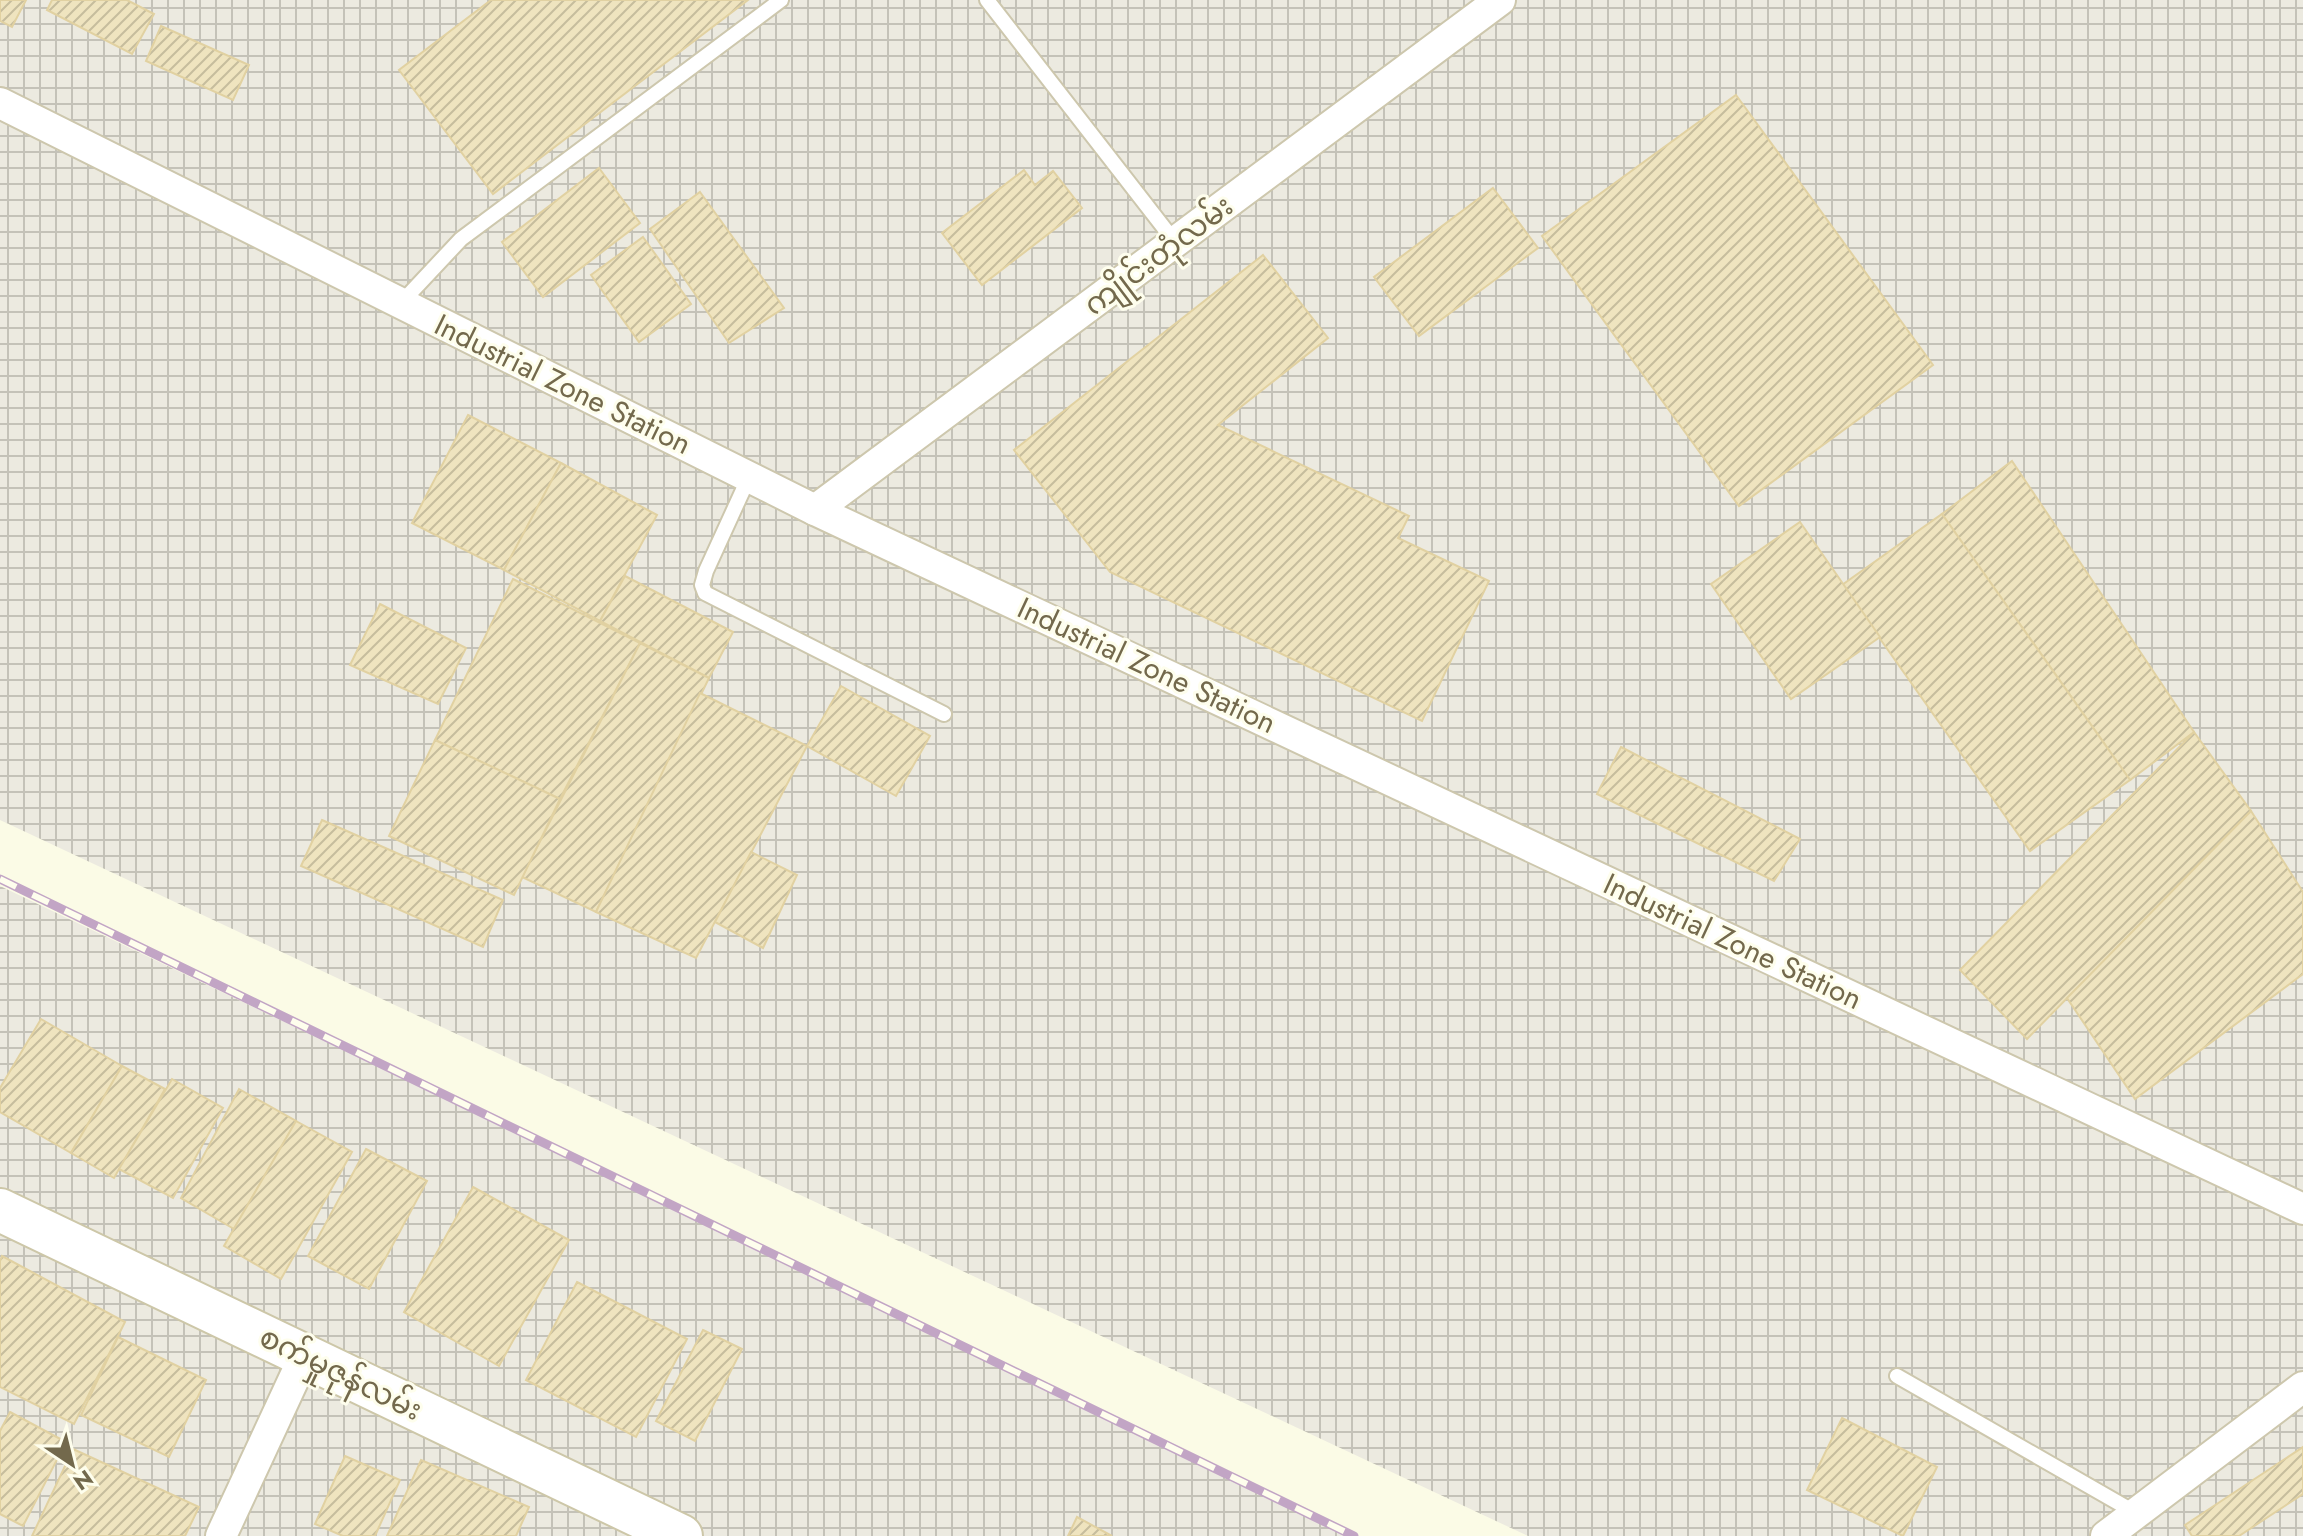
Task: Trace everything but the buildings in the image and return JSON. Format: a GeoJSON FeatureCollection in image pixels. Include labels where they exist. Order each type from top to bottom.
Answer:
{"type":"FeatureCollection","features":[{"type":"Feature","properties":{"kind":"street","name":"ကျိုင်းတုံလမ်း"},"geometry":{"type":"LineString","coordinates":[[815,510],[1500,0]]}},
{"type":"Feature","properties":{"kind":"street","name":"Industrial Zone Station"},"geometry":{"type":"LineString","coordinates":[[0,103],[815,510],[2303,1209]]}},
{"type":"Feature","properties":{"kind":"street","name":"စက်မှုဇုန်လမ်း"},"geometry":{"type":"LineString","coordinates":[[0,1210],[681,1536]]}},
{"type":"Feature","properties":{"kind":"street"},"geometry":{"type":"LineString","coordinates":[[221,1536],[305,1355]]}},
{"type":"Feature","properties":{"kind":"street"},"geometry":{"type":"LineString","coordinates":[[2106,1536],[2303,1387]]}},
{"type":"Feature","properties":{"kind":"lane"},"geometry":{"type":"LineString","coordinates":[[401,303],[461,239],[781,0]]}},
{"type":"Feature","properties":{"kind":"lane"},"geometry":{"type":"LineString","coordinates":[[987,0],[1175,242]]}},
{"type":"Feature","properties":{"kind":"lane"},"geometry":{"type":"LineString","coordinates":[[749,477],[706,571],[702,585],[705,593],[944,714]]}},
{"type":"Feature","properties":{"kind":"lane"},"geometry":{"type":"LineString","coordinates":[[1897,1376],[2136,1513]]}},
{"type":"Feature","properties":{"kind":"shaded area"},"geometry":{"type":"Polygon","coordinates":[[[0,0],[2303,0],[2303,1536],[1528,1536],[0,820],[0,0]]]}},
{"type":"Feature","properties":{"kind":"shaded area"},"geometry":{"type":"Polygon","coordinates":[[[0,886],[953,1341],[1356,1536],[0,1536],[0,886]]]}},
{"type":"Feature","properties":{"kind":"railway"},"geometry":{"type":"LineString","coordinates":[[0,879],[1354,1536]]}}]}
